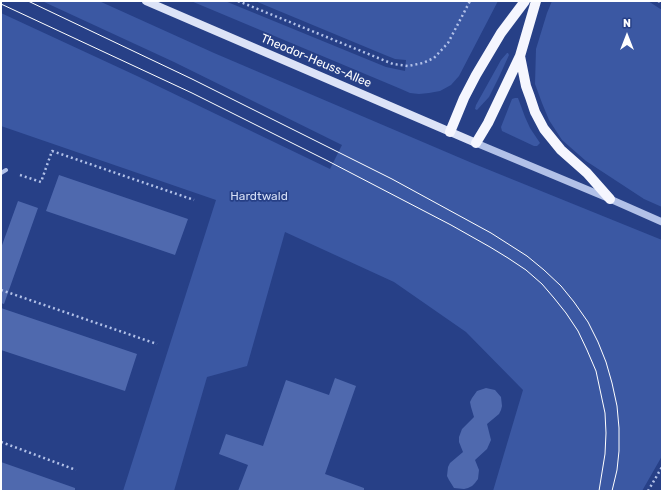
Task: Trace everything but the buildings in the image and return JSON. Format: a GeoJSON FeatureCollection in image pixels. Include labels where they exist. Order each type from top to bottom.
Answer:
{"type":"FeatureCollection","features":[{"type":"Feature","properties":{"kind":"main road","name":"Theodor-Heuss-Allee"},"geometry":{"type":"LineString","coordinates":[[146,1],[476,143]]}},
{"type":"Feature","properties":{"kind":"main road"},"geometry":{"type":"LineString","coordinates":[[450,132],[464,98],[476,75],[501,33],[525,1]]}},
{"type":"Feature","properties":{"kind":"main road"},"geometry":{"type":"LineString","coordinates":[[476,143],[488,123],[520,56],[536,1]]}},
{"type":"Feature","properties":{"kind":"main road"},"geometry":{"type":"LineString","coordinates":[[520,56],[526,86],[535,112],[544,129],[561,150],[587,173],[610,199]]}},
{"type":"Feature","properties":{"kind":"street"},"geometry":{"type":"LineString","coordinates":[[476,143],[662,222]]}},
{"type":"Feature","properties":{"kind":"street"},"geometry":{"type":"LineString","coordinates":[[1,173],[6,170]]}},
{"type":"Feature","properties":{"kind":"path"},"geometry":{"type":"LineString","coordinates":[[238,1],[393,64],[408,66],[423,63],[434,58],[448,43],[470,1]]}},
{"type":"Feature","properties":{"kind":"path"},"geometry":{"type":"LineString","coordinates":[[658,1],[662,3]]}},
{"type":"Feature","properties":{"kind":"path"},"geometry":{"type":"LineString","coordinates":[[6,170],[41,182],[52,151],[194,200]]}},
{"type":"Feature","properties":{"kind":"path"},"geometry":{"type":"LineString","coordinates":[[1,290],[157,344]]}},
{"type":"Feature","properties":{"kind":"path"},"geometry":{"type":"LineString","coordinates":[[1,442],[76,470]]}},
{"type":"Feature","properties":{"kind":"path"},"geometry":{"type":"LineString","coordinates":[[648,491],[662,467]]}},
{"type":"Feature","properties":{"kind":"green space","name":"Hardtwald"},"geometry":{"type":"Polygon","coordinates":[[[42,1],[99,1],[214,53],[472,163],[662,240],[662,456],[642,491],[493,491],[523,390],[466,332],[394,282],[285,232],[247,366],[207,377],[174,491],[123,491],[216,200],[1,126],[1,13],[137,76],[330,169],[342,145],[174,62],[42,1]]]}},
{"type":"Feature","properties":{"kind":"green space"},"geometry":{"type":"Polygon","coordinates":[[[191,1],[225,1],[386,67],[405,71],[406,60],[395,59],[255,1],[498,1],[459,76],[451,85],[440,91],[419,94],[410,93],[191,1]]]}},
{"type":"Feature","properties":{"kind":"green space"},"geometry":{"type":"Polygon","coordinates":[[[552,1],[648,1],[662,10],[662,207],[644,199],[586,161],[562,140],[549,120],[535,84],[536,49],[552,1]]]}},
{"type":"Feature","properties":{"kind":"green space"},"geometry":{"type":"Polygon","coordinates":[[[507,53],[509,55],[489,97],[477,110],[475,109],[501,60],[507,53]]]}},
{"type":"Feature","properties":{"kind":"green space"},"geometry":{"type":"Polygon","coordinates":[[[518,98],[530,128],[540,143],[537,146],[502,131],[501,127],[512,99],[518,98]]]}},
{"type":"Feature","properties":{"kind":"tram line"},"geometry":{"type":"LineString","coordinates":[[28,1],[192,79],[392,179],[491,233],[527,256],[544,270],[561,286],[588,322],[606,362],[617,406],[619,428],[617,470],[612,491]]}},
{"type":"Feature","properties":{"kind":"tram line"},"geometry":{"type":"LineString","coordinates":[[1,4],[192,93],[328,161],[451,225],[490,247],[526,270],[542,284],[566,313],[578,331],[596,371],[605,413],[606,433],[605,454],[599,491]]}}]}
